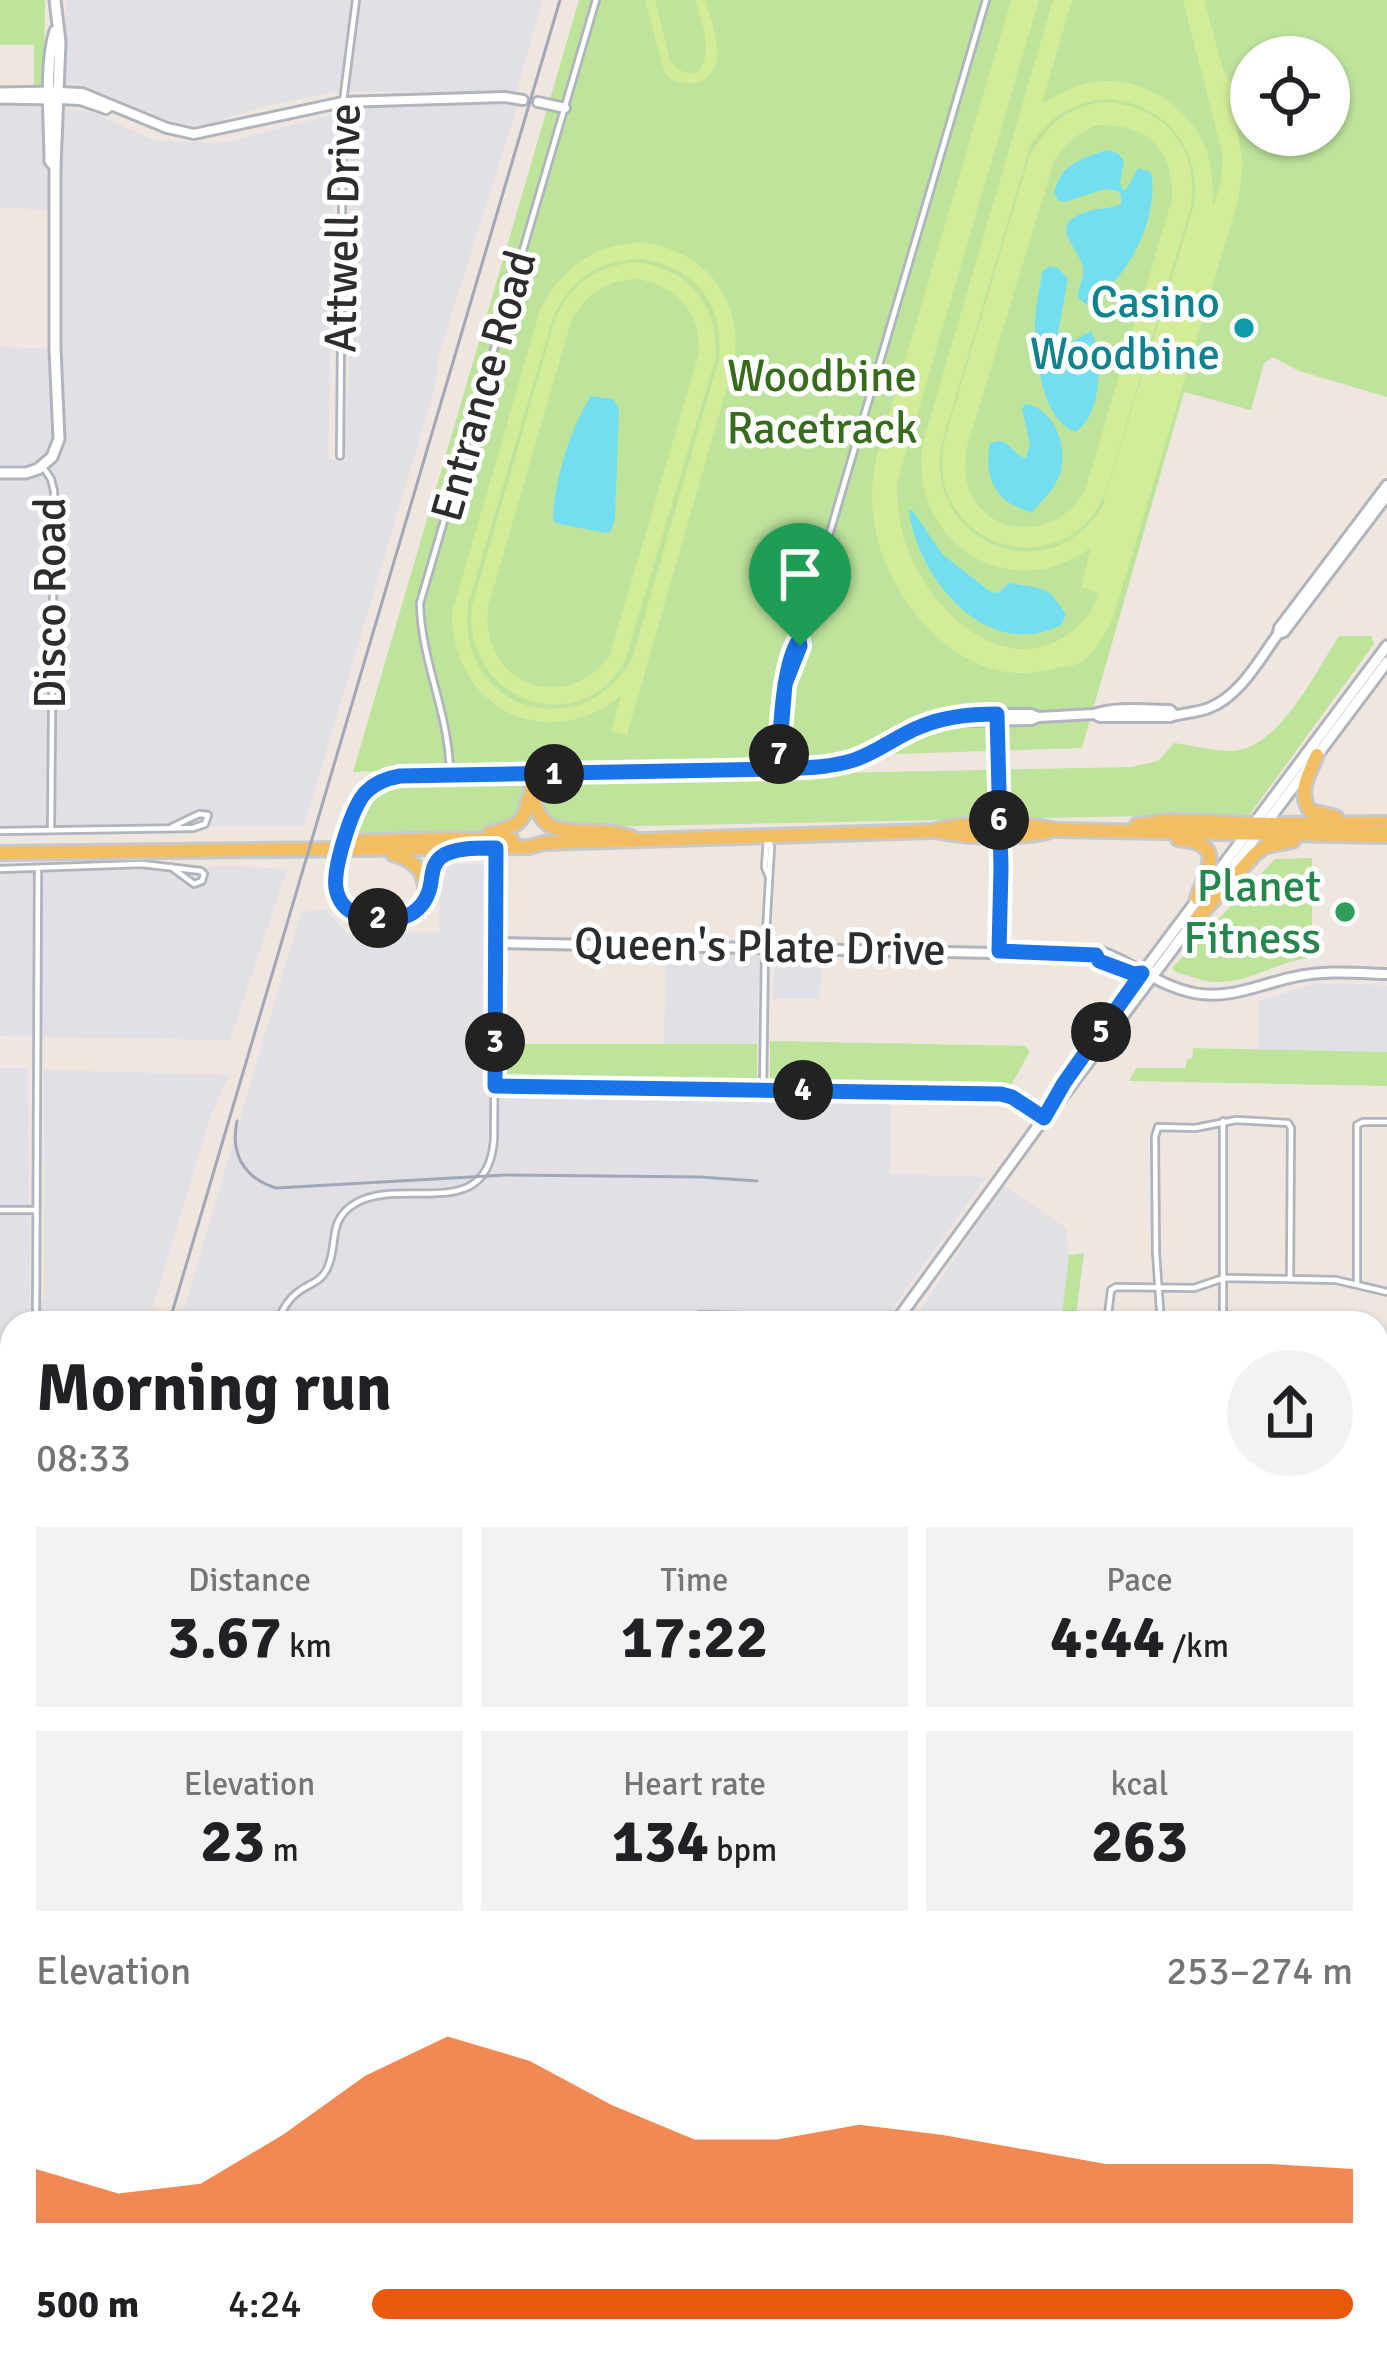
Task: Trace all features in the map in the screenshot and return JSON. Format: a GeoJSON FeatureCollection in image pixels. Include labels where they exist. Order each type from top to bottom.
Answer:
{"type":"FeatureCollection","features":[{"type":"Feature","properties":{"kind":"main road","name":"Disco Road"},"geometry":{"type":"LineString","coordinates":[[43,466],[55,452],[60,432],[55,167],[50,160],[59,42],[55,0]]}},
{"type":"Feature","properties":{"kind":"main road"},"geometry":{"type":"LineString","coordinates":[[0,95],[54,95]]}},
{"type":"Feature","properties":{"kind":"main road"},"geometry":{"type":"LineString","coordinates":[[0,473],[43,466]]}},
{"type":"Feature","properties":{"kind":"main road"},"geometry":{"type":"LineString","coordinates":[[1191,925],[1254,829],[1387,646]]}},
{"type":"Feature","properties":{"kind":"main road"},"geometry":{"type":"LineString","coordinates":[[904,1311],[1069,1090],[1197,898],[1317,755],[1387,662]]}},
{"type":"Feature","properties":{"kind":"main road"},"geometry":{"type":"LineString","coordinates":[[1317,755],[1303,791],[1305,803],[1310,811],[1354,822]]}},
{"type":"Feature","properties":{"kind":"main road"},"geometry":{"type":"LineString","coordinates":[[444,838],[516,826],[537,786],[556,774]]}},
{"type":"Feature","properties":{"kind":"main road"},"geometry":{"type":"LineString","coordinates":[[529,775],[531,797],[541,820],[556,829],[616,832],[644,841]]}},
{"type":"Feature","properties":{"kind":"main road"},"geometry":{"type":"LineString","coordinates":[[0,854],[530,847],[932,831],[956,825],[1035,836],[1169,821],[1334,836],[1387,836]]}},
{"type":"Feature","properties":{"kind":"main road"},"geometry":{"type":"LineString","coordinates":[[1112,829],[1387,823]]}},
{"type":"Feature","properties":{"kind":"main road"},"geometry":{"type":"LineString","coordinates":[[1130,831],[1203,845],[1211,863],[1197,898]]}},
{"type":"Feature","properties":{"kind":"main road"},"geometry":{"type":"LineString","coordinates":[[1147,976],[1266,846],[1334,836]]}},
{"type":"Feature","properties":{"kind":"main road"},"geometry":{"type":"LineString","coordinates":[[172,850],[444,838],[543,844]]}},
{"type":"Feature","properties":{"kind":"main road"},"geometry":{"type":"LineString","coordinates":[[425,898],[434,865],[442,856],[490,848]]}},
{"type":"Feature","properties":{"kind":"main road"},"geometry":{"type":"LineString","coordinates":[[356,850],[408,858],[426,879],[425,898]]}},
{"type":"Feature","properties":{"kind":"street","name":"Attwell Drive"},"geometry":{"type":"LineString","coordinates":[[340,456],[343,102],[356,0]]}},
{"type":"Feature","properties":{"kind":"street","name":"Entrance Road"},"geometry":{"type":"LineString","coordinates":[[450,776],[447,729],[420,627],[420,603],[596,0]]}},
{"type":"Feature","properties":{"kind":"street"},"geometry":{"type":"LineString","coordinates":[[778,769],[785,684],[800,646],[986,0]]}},
{"type":"Feature","properties":{"kind":"street"},"geometry":{"type":"LineString","coordinates":[[54,95],[106,109],[110,106],[194,134],[343,102],[523,100]]}},
{"type":"Feature","properties":{"kind":"street"},"geometry":{"type":"LineString","coordinates":[[538,102],[565,108]]}},
{"type":"Feature","properties":{"kind":"street","name":"Disco Road"},"geometry":{"type":"LineString","coordinates":[[43,466],[54,490],[51,830]]}},
{"type":"Feature","properties":{"kind":"street"},"geometry":{"type":"LineString","coordinates":[[1278,634],[1387,485]]}},
{"type":"Feature","properties":{"kind":"street"},"geometry":{"type":"LineString","coordinates":[[425,898],[421,907],[394,920],[355,914],[345,908],[336,890],[337,865],[362,795],[400,776],[819,768],[870,754],[922,726],[964,714],[1038,717],[1098,711],[1197,712],[1229,696],[1387,496]]}},
{"type":"Feature","properties":{"kind":"street"},"geometry":{"type":"LineString","coordinates":[[997,717],[999,951]]}},
{"type":"Feature","properties":{"kind":"street"},"geometry":{"type":"LineString","coordinates":[[0,831],[193,828],[209,818],[202,813],[172,827]]}},
{"type":"Feature","properties":{"kind":"street"},"geometry":{"type":"LineString","coordinates":[[763,1090],[768,838]]}},
{"type":"Feature","properties":{"kind":"street"},"geometry":{"type":"LineString","coordinates":[[282,1311],[297,1292],[327,1271],[332,1235],[351,1205],[369,1197],[454,1193],[471,1186],[486,1170],[493,1151],[495,1086],[496,943],[490,848]]}},
{"type":"Feature","properties":{"kind":"street"},"geometry":{"type":"LineString","coordinates":[[0,869],[142,864],[171,867],[201,871],[202,881],[194,884],[171,867]]}},
{"type":"Feature","properties":{"kind":"street"},"geometry":{"type":"LineString","coordinates":[[35,1311],[38,868]]}},
{"type":"Feature","properties":{"kind":"street","name":"Queen's Plate Drive"},"geometry":{"type":"LineString","coordinates":[[496,943],[1102,952],[1147,976],[1191,993],[1218,997],[1322,972],[1387,974]]}},
{"type":"Feature","properties":{"kind":"street"},"geometry":{"type":"LineString","coordinates":[[495,1086],[1001,1094],[1044,1118]]}},
{"type":"Feature","properties":{"kind":"street"},"geometry":{"type":"LineString","coordinates":[[1222,1121],[1223,1311]]}},
{"type":"Feature","properties":{"kind":"street"},"geometry":{"type":"LineString","coordinates":[[1160,1311],[1158,1127],[1285,1121],[1291,1128],[1290,1279]]}},
{"type":"Feature","properties":{"kind":"street"},"geometry":{"type":"LineString","coordinates":[[1357,1284],[1357,1125],[1387,1122]]}},
{"type":"Feature","properties":{"kind":"street"},"geometry":{"type":"LineString","coordinates":[[0,1210],[37,1210]]}},
{"type":"Feature","properties":{"kind":"street"},"geometry":{"type":"LineString","coordinates":[[1108,1311],[1111,1290],[1116,1287],[1194,1288],[1224,1278],[1357,1284],[1387,1292]]}},
{"type":"Feature","properties":{"kind":"shaded area"},"geometry":{"type":"Polygon","coordinates":[[[66,0],[543,0],[516,93],[336,91],[206,125],[181,125],[66,82],[66,0]]]}},
{"type":"Feature","properties":{"kind":"shaded area"},"geometry":{"type":"Polygon","coordinates":[[[0,104],[91,112],[156,141],[223,143],[335,114],[328,459],[344,461],[350,347],[351,108],[518,104],[438,358],[436,384],[304,826],[0,826],[0,347],[62,349],[63,210],[0,208],[0,104]]]}},
{"type":"Feature","properties":{"kind":"shaded area"},"geometry":{"type":"Polygon","coordinates":[[[440,864],[489,864],[491,1092],[891,1100],[890,1174],[986,1177],[891,1311],[184,1311],[301,912],[326,909],[347,935],[439,932],[440,864]]]}},
{"type":"Feature","properties":{"kind":"shaded area"},"geometry":{"type":"Polygon","coordinates":[[[225,866],[287,869],[230,1040],[0,1036],[0,874],[225,866]]]}},
{"type":"Feature","properties":{"kind":"shaded area"},"geometry":{"type":"Polygon","coordinates":[[[666,954],[756,955],[757,1044],[664,1044],[666,954]]]}},
{"type":"Feature","properties":{"kind":"shaded area"},"geometry":{"type":"Polygon","coordinates":[[[775,956],[822,957],[820,999],[773,999],[775,956]]]}},
{"type":"Feature","properties":{"kind":"shaded area"},"geometry":{"type":"Polygon","coordinates":[[[1315,984],[1387,985],[1387,1052],[1258,1049],[1259,1001],[1315,984]]]}},
{"type":"Feature","properties":{"kind":"shaded area"},"geometry":{"type":"Polygon","coordinates":[[[0,1068],[28,1068],[30,1301],[44,1299],[44,1070],[229,1075],[210,1118],[152,1311],[0,1311],[0,1068]]]}},
{"type":"Feature","properties":{"kind":"shaded area"},"geometry":{"type":"Polygon","coordinates":[[[1003,1185],[1066,1228],[1069,1255],[1062,1311],[920,1311],[1003,1185]]]}},
{"type":"Feature","properties":{"kind":"green space"},"geometry":{"type":"Polygon","coordinates":[[[0,0],[45,0],[44,82],[40,86],[34,86],[34,45],[0,45],[0,0]]]}},
{"type":"Feature","properties":{"kind":"green space","name":"Woodbine Racetrack"},"geometry":{"type":"Polygon","coordinates":[[[579,0],[1387,0],[1387,397],[1299,371],[1273,357],[1264,363],[1251,410],[1184,392],[1082,748],[353,772],[579,0]]]}},
{"type":"Feature","properties":{"kind":"green space"},"geometry":{"type":"Polygon","coordinates":[[[645,0],[655,0],[670,61],[690,73],[699,71],[706,55],[696,0],[705,0],[717,58],[704,80],[681,82],[665,74],[645,0]]]}},
{"type":"Feature","properties":{"kind":"green space"},"geometry":{"type":"Polygon","coordinates":[[[1011,0],[1039,0],[897,483],[898,507],[907,547],[930,590],[965,627],[986,640],[1009,648],[1033,648],[1064,637],[1088,615],[1099,593],[1081,587],[1091,548],[1048,568],[1020,570],[994,566],[971,555],[951,539],[926,496],[923,442],[1053,0],[1072,0],[1042,104],[1073,87],[1112,81],[1163,98],[1200,136],[1210,166],[1213,207],[1223,156],[1183,0],[1204,0],[1230,80],[1230,156],[1242,156],[1243,163],[1238,201],[1113,618],[1100,642],[1075,665],[1024,673],[994,669],[965,657],[940,640],[899,590],[876,533],[872,487],[876,459],[1011,0]],[[1106,99],[1073,107],[1031,144],[941,446],[941,480],[952,509],[971,531],[996,546],[1024,551],[1052,548],[1079,533],[1102,507],[1194,205],[1195,184],[1185,147],[1175,132],[1145,109],[1106,99]]]}},
{"type":"Feature","properties":{"kind":"green space"},"geometry":{"type":"Polygon","coordinates":[[[1103,102],[1143,111],[1173,133],[1189,165],[1191,206],[1103,498],[1087,521],[1055,543],[1037,547],[1003,544],[972,528],[950,500],[942,466],[943,445],[1029,157],[1059,120],[1078,108],[1103,102]],[[1097,125],[1084,131],[1054,162],[966,450],[969,489],[992,518],[1008,525],[1043,525],[1059,518],[1085,490],[1172,199],[1168,166],[1154,142],[1115,126],[1097,125]]]}},
{"type":"Feature","properties":{"kind":"green space"},"geometry":{"type":"Polygon","coordinates":[[[631,243],[671,249],[707,272],[729,305],[735,347],[627,735],[611,731],[621,696],[590,714],[553,722],[529,720],[488,699],[461,662],[452,613],[540,310],[559,281],[584,259],[631,243]],[[644,259],[601,267],[579,281],[553,317],[468,604],[469,641],[481,670],[501,692],[527,705],[555,709],[584,703],[611,685],[633,656],[719,359],[717,322],[704,293],[663,264],[644,259]]]}},
{"type":"Feature","properties":{"kind":"green space"},"geometry":{"type":"Polygon","coordinates":[[[622,264],[655,266],[697,292],[712,320],[716,357],[625,661],[605,686],[580,701],[554,705],[528,700],[504,686],[485,666],[474,639],[472,607],[555,319],[569,295],[587,278],[622,264]],[[625,280],[606,286],[583,304],[571,322],[488,607],[489,633],[497,655],[510,672],[528,683],[569,685],[590,675],[609,657],[699,353],[690,313],[674,294],[650,282],[625,280]]]}},
{"type":"Feature","properties":{"kind":"green space"},"geometry":{"type":"Polygon","coordinates":[[[1339,636],[1371,636],[1374,644],[1250,814],[590,827],[547,820],[537,793],[554,783],[588,778],[1131,767],[1158,761],[1174,743],[1231,751],[1248,747],[1280,724],[1339,636]]]}},
{"type":"Feature","properties":{"kind":"green space"},"geometry":{"type":"Polygon","coordinates":[[[517,781],[523,787],[522,816],[493,830],[353,839],[369,799],[393,784],[517,781]]]}},
{"type":"Feature","properties":{"kind":"green space"},"geometry":{"type":"Polygon","coordinates":[[[1312,858],[1312,958],[1227,982],[1175,972],[1172,968],[1275,859],[1312,858]]]}},
{"type":"Feature","properties":{"kind":"green space"},"geometry":{"type":"Polygon","coordinates":[[[770,1041],[1025,1046],[1030,1051],[1009,1089],[770,1081],[770,1041]]]}},
{"type":"Feature","properties":{"kind":"green space"},"geometry":{"type":"Polygon","coordinates":[[[505,1044],[757,1044],[757,1081],[505,1081],[505,1044]]]}},
{"type":"Feature","properties":{"kind":"green space"},"geometry":{"type":"Polygon","coordinates":[[[1193,1048],[1387,1052],[1387,1086],[1129,1081],[1136,1068],[1185,1068],[1193,1048]]]}},
{"type":"Feature","properties":{"kind":"green space"},"geometry":{"type":"Polygon","coordinates":[[[1084,1253],[1077,1311],[1062,1311],[1069,1255],[1084,1253]]]}},
{"type":"Feature","properties":{"kind":"water"},"geometry":{"type":"Polygon","coordinates":[[[1107,150],[1124,160],[1123,190],[1138,168],[1151,172],[1150,209],[1127,264],[1087,305],[1078,298],[1083,269],[1067,225],[1083,213],[1121,204],[1121,195],[1105,189],[1064,202],[1054,194],[1066,169],[1107,150]]]}},
{"type":"Feature","properties":{"kind":"water"},"geometry":{"type":"Polygon","coordinates":[[[1049,266],[1068,279],[1058,332],[1061,339],[1071,342],[1091,331],[1098,355],[1095,400],[1075,432],[1055,415],[1039,372],[1035,315],[1042,272],[1049,266]]]}},
{"type":"Feature","properties":{"kind":"water"},"geometry":{"type":"Polygon","coordinates":[[[591,396],[613,399],[619,409],[615,519],[606,533],[555,523],[553,517],[565,454],[591,396]]]}},
{"type":"Feature","properties":{"kind":"water"},"geometry":{"type":"Polygon","coordinates":[[[1025,404],[1051,421],[1062,452],[1058,480],[1031,513],[999,494],[989,466],[990,443],[1004,442],[1026,458],[1030,444],[1025,404]]]}},
{"type":"Feature","properties":{"kind":"water"},"geometry":{"type":"Polygon","coordinates":[[[912,510],[943,555],[991,592],[998,593],[1009,583],[1051,594],[1066,614],[1061,625],[1034,634],[1007,633],[961,608],[926,563],[915,537],[912,510]]]}},
{"type":"Feature","properties":{"kind":"railway"},"geometry":{"type":"LineString","coordinates":[[173,1311],[560,0]]}},
{"type":"Feature","properties":{"kind":"railway"},"geometry":{"type":"LineString","coordinates":[[237,1121],[236,1144],[242,1163],[255,1178],[276,1188],[505,1175],[757,1181]]}},
{"type":"Feature","properties":{"kind":"place","name":"Casino Woodbine"},"geometry":{"type":"Point","coordinates":[1244,328]}},
{"type":"Feature","properties":{"kind":"place","name":"Planet Fitness"},"geometry":{"type":"Point","coordinates":[1345,912]}},
{"type":"Feature","properties":{"kind":"route"},"geometry":{"type":"LineString","coordinates":[[800,646],[785,684],[778,769],[400,776],[362,795],[336,877],[339,899],[355,914],[404,919],[421,907],[434,865],[442,856],[496,848],[495,1086],[1001,1094],[1044,1118],[1142,973],[1099,961],[1096,955],[999,951],[997,714],[964,714],[933,722],[841,764],[778,769],[781,724],[785,684],[791,665],[790,654],[799,640],[800,646]]}}]}
